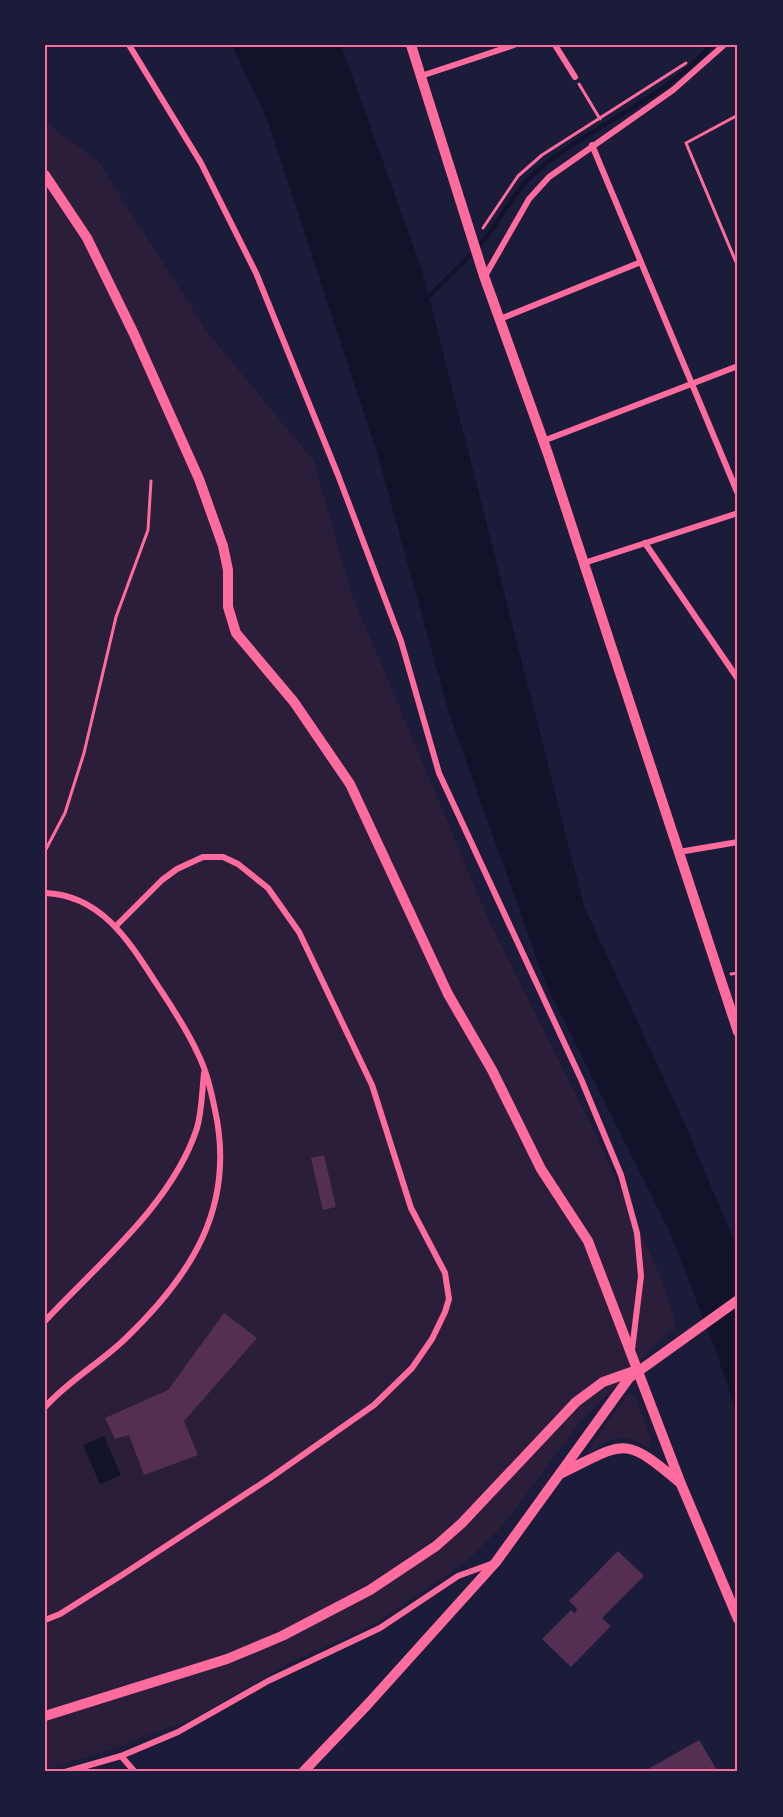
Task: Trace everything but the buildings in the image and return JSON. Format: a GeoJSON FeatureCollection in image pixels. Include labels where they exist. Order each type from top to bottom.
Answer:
{"type":"FeatureCollection","features":[{"type":"Feature","properties":{"kind":"street"},"geometry":{"type":"LineString","coordinates":[[129,45],[201,163],[235,229],[276,320],[401,641],[439,773],[581,1079],[621,1175],[637,1233],[640,1268],[631,1353]]}},
{"type":"Feature","properties":{"kind":"street"},"geometry":{"type":"LineString","coordinates":[[411,45],[484,276],[584,563],[738,1032]]}},
{"type":"Feature","properties":{"kind":"street"},"geometry":{"type":"LineString","coordinates":[[421,76],[514,45]]}},
{"type":"Feature","properties":{"kind":"street"},"geometry":{"type":"LineString","coordinates":[[555,45],[575,77]]}},
{"type":"Feature","properties":{"kind":"street"},"geometry":{"type":"LineString","coordinates":[[484,276],[529,199],[549,177],[673,90],[724,45]]}},
{"type":"Feature","properties":{"kind":"street"},"geometry":{"type":"LineString","coordinates":[[592,145],[738,494]]}},
{"type":"Feature","properties":{"kind":"street"},"geometry":{"type":"LineString","coordinates":[[45,175],[87,238],[135,334],[199,479],[223,546],[228,570],[228,607],[236,633],[294,702],[350,784],[448,994],[492,1070],[541,1169],[588,1241],[681,1484],[738,1619]]}},
{"type":"Feature","properties":{"kind":"street"},"geometry":{"type":"LineString","coordinates":[[500,319],[640,262]]}},
{"type":"Feature","properties":{"kind":"street"},"geometry":{"type":"LineString","coordinates":[[543,441],[691,382],[738,366]]}},
{"type":"Feature","properties":{"kind":"street"},"geometry":{"type":"LineString","coordinates":[[584,563],[738,513]]}},
{"type":"Feature","properties":{"kind":"street"},"geometry":{"type":"LineString","coordinates":[[645,543],[738,679]]}},
{"type":"Feature","properties":{"kind":"street"},"geometry":{"type":"LineString","coordinates":[[679,852],[738,842]]}},
{"type":"Feature","properties":{"kind":"street"},"geometry":{"type":"LineString","coordinates":[[45,1620],[60,1614],[142,1562],[270,1478],[375,1405],[396,1386],[419,1358],[441,1321],[449,1299],[445,1273],[411,1208],[372,1085],[299,932],[268,888],[238,864],[223,857],[202,857],[190,861],[162,880],[116,926]]}},
{"type":"Feature","properties":{"kind":"street"},"geometry":{"type":"LineString","coordinates":[[45,893],[80,901],[116,926],[177,1016],[205,1070],[217,1119],[222,1160],[216,1203],[199,1248],[181,1277],[149,1315],[108,1354],[64,1387],[45,1407]]}},
{"type":"Feature","properties":{"kind":"street"},"geometry":{"type":"LineString","coordinates":[[45,1321],[105,1258],[171,1183],[198,1125],[205,1070]]}},
{"type":"Feature","properties":{"kind":"street"},"geometry":{"type":"LineString","coordinates":[[45,1716],[227,1659],[282,1636],[370,1590],[436,1545],[462,1523],[576,1402],[603,1382],[637,1370],[738,1300]]}},
{"type":"Feature","properties":{"kind":"street"},"geometry":{"type":"LineString","coordinates":[[303,1772],[368,1704],[496,1562],[562,1473],[610,1402],[637,1370]]}},
{"type":"Feature","properties":{"kind":"street"},"geometry":{"type":"LineString","coordinates":[[562,1473],[612,1449],[626,1447],[639,1450],[681,1484]]}},
{"type":"Feature","properties":{"kind":"street"},"geometry":{"type":"LineString","coordinates":[[65,1772],[121,1756],[178,1732],[268,1681],[360,1639],[393,1621],[458,1576],[496,1562]]}},
{"type":"Feature","properties":{"kind":"street"},"geometry":{"type":"LineString","coordinates":[[121,1756],[135,1772]]}},
{"type":"Feature","properties":{"kind":"path"},"geometry":{"type":"LineString","coordinates":[[474,243],[518,176],[549,150],[693,57]]}},
{"type":"Feature","properties":{"kind":"path"},"geometry":{"type":"LineString","coordinates":[[575,77],[600,119]]}},
{"type":"Feature","properties":{"kind":"path"},"geometry":{"type":"LineString","coordinates":[[738,115],[686,143],[738,267]]}},
{"type":"Feature","properties":{"kind":"path"},"geometry":{"type":"LineString","coordinates":[[45,851],[65,813],[84,753],[116,617],[148,530],[151,481]]}},
{"type":"Feature","properties":{"kind":"shaded area"},"geometry":{"type":"Polygon","coordinates":[[[232,45],[341,45],[422,270],[584,906],[688,1131],[738,1251],[738,1418],[715,1348],[668,1228],[547,987],[449,713],[377,453],[268,122],[232,45]]]}},
{"type":"Feature","properties":{"kind":"shaded area"},"geometry":{"type":"Polygon","coordinates":[[[45,122],[98,161],[208,333],[314,461],[351,592],[487,916],[593,1129],[661,1278],[676,1325],[580,1422],[504,1524],[467,1561],[376,1623],[284,1666],[195,1718],[103,1752],[45,1770],[45,122]]]}},
{"type":"Feature","properties":{"kind":"shaded area"},"geometry":{"type":"Polygon","coordinates":[[[627,1395],[634,1395],[652,1442],[650,1447],[633,1440],[620,1438],[585,1455],[627,1395]]]}},
{"type":"Feature","properties":{"kind":"shaded area"},"geometry":{"type":"Polygon","coordinates":[[[104,1436],[121,1475],[100,1484],[83,1445],[104,1436]]]}},
{"type":"Feature","properties":{"kind":"waterway"},"geometry":{"type":"LineString","coordinates":[[426,299],[480,244],[519,190],[544,165],[673,80],[711,45]]}}]}
